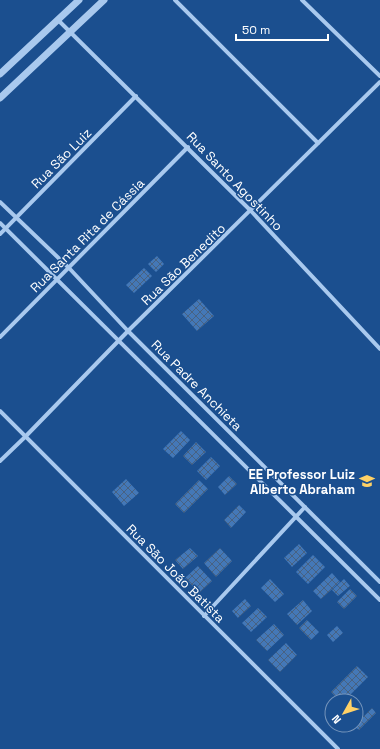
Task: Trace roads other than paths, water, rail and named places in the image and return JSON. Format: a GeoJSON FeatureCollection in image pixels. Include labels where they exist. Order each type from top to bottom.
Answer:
{"type":"FeatureCollection","features":[{"type":"Feature","properties":{"kind":"street"},"geometry":{"type":"LineString","coordinates":[[0,74],[79,0]]}},
{"type":"Feature","properties":{"kind":"street"},"geometry":{"type":"LineString","coordinates":[[0,98],[104,0]]}},
{"type":"Feature","properties":{"kind":"street"},"geometry":{"type":"LineString","coordinates":[[175,0],[318,143]]}},
{"type":"Feature","properties":{"kind":"street"},"geometry":{"type":"LineString","coordinates":[[302,0],[380,76]]}},
{"type":"Feature","properties":{"kind":"street","name":"Rua Santo Agostinho"},"geometry":{"type":"LineString","coordinates":[[58,20],[251,211],[380,349]]}},
{"type":"Feature","properties":{"kind":"street","name":"Rua São Benedito"},"geometry":{"type":"LineString","coordinates":[[0,461],[128,331],[380,82]]}},
{"type":"Feature","properties":{"kind":"street","name":"Rua São Luiz"},"geometry":{"type":"LineString","coordinates":[[0,234],[136,96]]}},
{"type":"Feature","properties":{"kind":"street","name":"Rua Santa Rita de Cássia"},"geometry":{"type":"LineString","coordinates":[[0,337],[188,147]]}},
{"type":"Feature","properties":{"kind":"street","name":"Rua Padre Anchieta"},"geometry":{"type":"LineString","coordinates":[[0,202],[69,268],[128,331],[380,582]]}},
{"type":"Feature","properties":{"kind":"street","name":"Rua Padre Anchieta"},"geometry":{"type":"LineString","coordinates":[[0,223],[380,600]]}},
{"type":"Feature","properties":{"kind":"street","name":"Rua São João Batista"},"geometry":{"type":"LineString","coordinates":[[0,411],[338,749]]}},
{"type":"Feature","properties":{"kind":"street"},"geometry":{"type":"LineString","coordinates":[[204,616],[305,508]]}},
{"type":"Feature","properties":{"kind":"place","name":"EE Professor Luiz Alberto Abraham"},"geometry":{"type":"Point","coordinates":[367,481]}}]}
